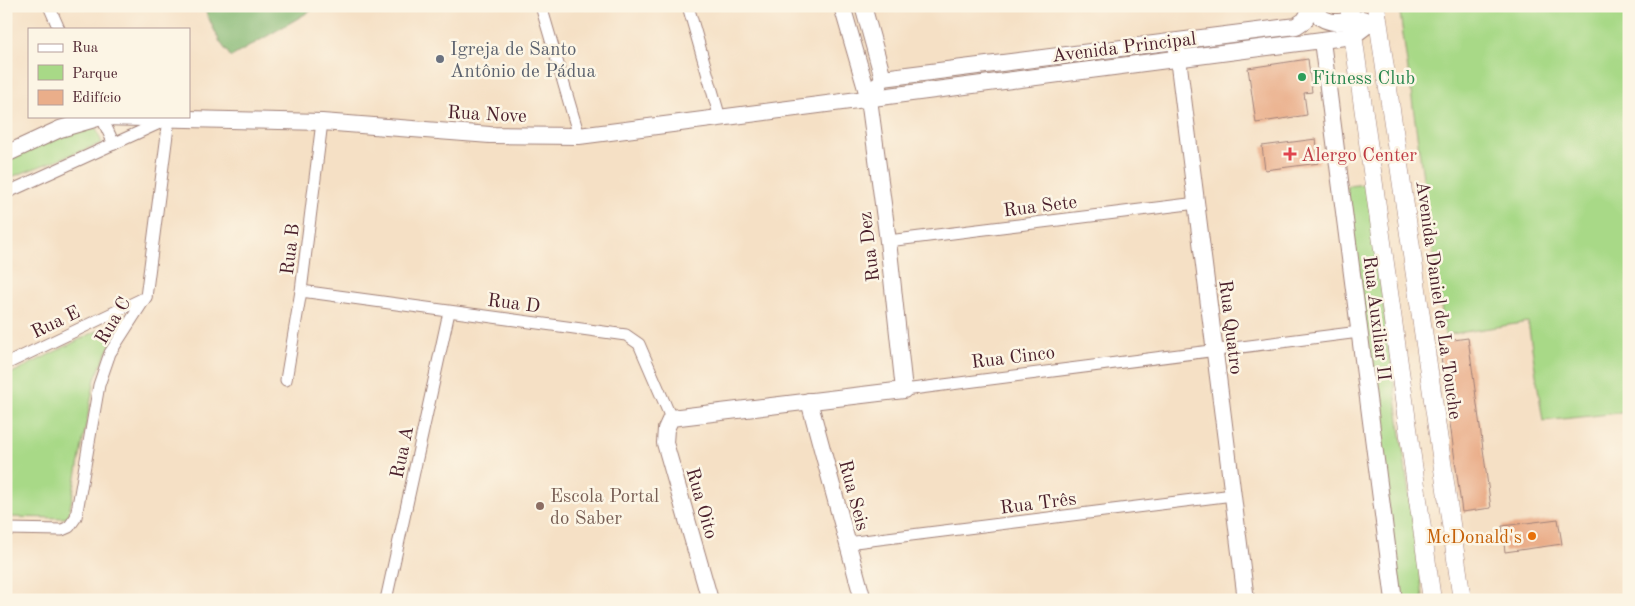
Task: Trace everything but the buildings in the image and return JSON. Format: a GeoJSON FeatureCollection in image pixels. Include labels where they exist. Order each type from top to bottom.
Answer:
{"type":"FeatureCollection","features":[{"type":"Feature","properties":{"kind":"main road","name":"Avenida Daniel de La Touche"},"geometry":{"type":"LineString","coordinates":[[1377,12],[1462,600]]}},
{"type":"Feature","properties":{"kind":"main road"},"geometry":{"type":"LineString","coordinates":[[1351,21],[1432,600]]}},
{"type":"Feature","properties":{"kind":"main road"},"geometry":{"type":"LineString","coordinates":[[1458,579],[1469,600]]}},
{"type":"Feature","properties":{"kind":"street"},"geometry":{"type":"LineString","coordinates":[[49,6],[59,28]]}},
{"type":"Feature","properties":{"kind":"street"},"geometry":{"type":"LineString","coordinates":[[541,6],[579,136]]}},
{"type":"Feature","properties":{"kind":"street"},"geometry":{"type":"LineString","coordinates":[[688,6],[720,118]]}},
{"type":"Feature","properties":{"kind":"street"},"geometry":{"type":"LineString","coordinates":[[842,6],[869,99]]}},
{"type":"Feature","properties":{"kind":"street"},"geometry":{"type":"LineString","coordinates":[[863,6],[884,78],[869,99]]}},
{"type":"Feature","properties":{"kind":"street"},"geometry":{"type":"LineString","coordinates":[[1312,6],[1318,15],[1326,21],[1351,21]]}},
{"type":"Feature","properties":{"kind":"street","name":"Avenida Principal"},"geometry":{"type":"LineString","coordinates":[[884,78],[1296,26],[1305,20],[1312,6]]}},
{"type":"Feature","properties":{"kind":"street","name":"Avenida Principal"},"geometry":{"type":"LineString","coordinates":[[869,99],[1322,41],[1351,21],[1377,12]]}},
{"type":"Feature","properties":{"kind":"street","name":"Rua Auxiliar II"},"geometry":{"type":"LineString","coordinates":[[1322,41],[1394,600]]}},
{"type":"Feature","properties":{"kind":"street","name":"Rua Quatro"},"geometry":{"type":"LineString","coordinates":[[1176,42],[1246,600]]}},
{"type":"Feature","properties":{"kind":"street","name":"Rua Nove"},"geometry":{"type":"LineString","coordinates":[[135,118],[322,122],[490,134],[579,136],[869,99]]}},
{"type":"Feature","properties":{"kind":"street","name":"Rua Dez"},"geometry":{"type":"LineString","coordinates":[[869,99],[888,241],[904,390]]}},
{"type":"Feature","properties":{"kind":"street","name":"Rua Nove"},"geometry":{"type":"LineString","coordinates":[[6,154],[60,129],[98,118]]}},
{"type":"Feature","properties":{"kind":"street"},"geometry":{"type":"LineString","coordinates":[[101,118],[114,144]]}},
{"type":"Feature","properties":{"kind":"street"},"geometry":{"type":"LineString","coordinates":[[6,193],[169,119]]}},
{"type":"Feature","properties":{"kind":"street","name":"Rua C"},"geometry":{"type":"LineString","coordinates":[[6,529],[62,530],[69,527],[76,517],[99,385],[110,353],[146,297],[169,119]]}},
{"type":"Feature","properties":{"kind":"street","name":"Rua B"},"geometry":{"type":"LineString","coordinates":[[286,380],[301,291],[322,122]]}},
{"type":"Feature","properties":{"kind":"street","name":"Rua Sete"},"geometry":{"type":"LineString","coordinates":[[888,241],[1197,203]]}},
{"type":"Feature","properties":{"kind":"street","name":"Rua D"},"geometry":{"type":"LineString","coordinates":[[301,291],[626,335],[639,344],[671,418]]}},
{"type":"Feature","properties":{"kind":"street","name":"Rua E"},"geometry":{"type":"LineString","coordinates":[[6,364],[146,297]]}},
{"type":"Feature","properties":{"kind":"street","name":"Rua A"},"geometry":{"type":"LineString","coordinates":[[386,600],[450,312]]}},
{"type":"Feature","properties":{"kind":"street","name":"Rua Cinco"},"geometry":{"type":"LineString","coordinates":[[671,418],[1359,332]]}},
{"type":"Feature","properties":{"kind":"street","name":"Rua Seis"},"geometry":{"type":"LineString","coordinates":[[808,402],[863,600]]}},
{"type":"Feature","properties":{"kind":"street","name":"Rua Oito"},"geometry":{"type":"LineString","coordinates":[[671,418],[666,429],[665,443],[710,600]]}},
{"type":"Feature","properties":{"kind":"street","name":"Rua Três"},"geometry":{"type":"LineString","coordinates":[[847,543],[1233,495]]}},
{"type":"Feature","properties":{"kind":"green space"},"geometry":{"type":"Polygon","coordinates":[[[203,6],[319,6],[231,57],[220,42],[203,6]]]}},
{"type":"Feature","properties":{"kind":"green space"},"geometry":{"type":"Polygon","coordinates":[[[1399,6],[1629,6],[1629,412],[1543,421],[1528,322],[1445,335],[1399,6]]]}},
{"type":"Feature","properties":{"kind":"green space"},"geometry":{"type":"Polygon","coordinates":[[[96,128],[102,143],[6,179],[6,161],[59,135],[96,128]]]}},
{"type":"Feature","properties":{"kind":"green space"},"geometry":{"type":"Polygon","coordinates":[[[1367,184],[1423,597],[1421,600],[1401,600],[1347,186],[1367,184]]]}},
{"type":"Feature","properties":{"kind":"green space"},"geometry":{"type":"Polygon","coordinates":[[[129,315],[108,349],[95,379],[68,518],[6,517],[6,376],[129,315]]]}},
{"type":"Feature","properties":{"kind":"place","name":"Igreja de Santo Antônio de Pádua"},"geometry":{"type":"Point","coordinates":[440,59]}},
{"type":"Feature","properties":{"kind":"place","name":"Fitness Club"},"geometry":{"type":"Point","coordinates":[1302,77]}},
{"type":"Feature","properties":{"kind":"place","name":"Alergo Center"},"geometry":{"type":"Point","coordinates":[1290,154]}},
{"type":"Feature","properties":{"kind":"place","name":"Escola Portal do Saber"},"geometry":{"type":"Point","coordinates":[540,506]}},
{"type":"Feature","properties":{"kind":"place","name":"McDonald's"},"geometry":{"type":"Point","coordinates":[1532,536]}}]}
